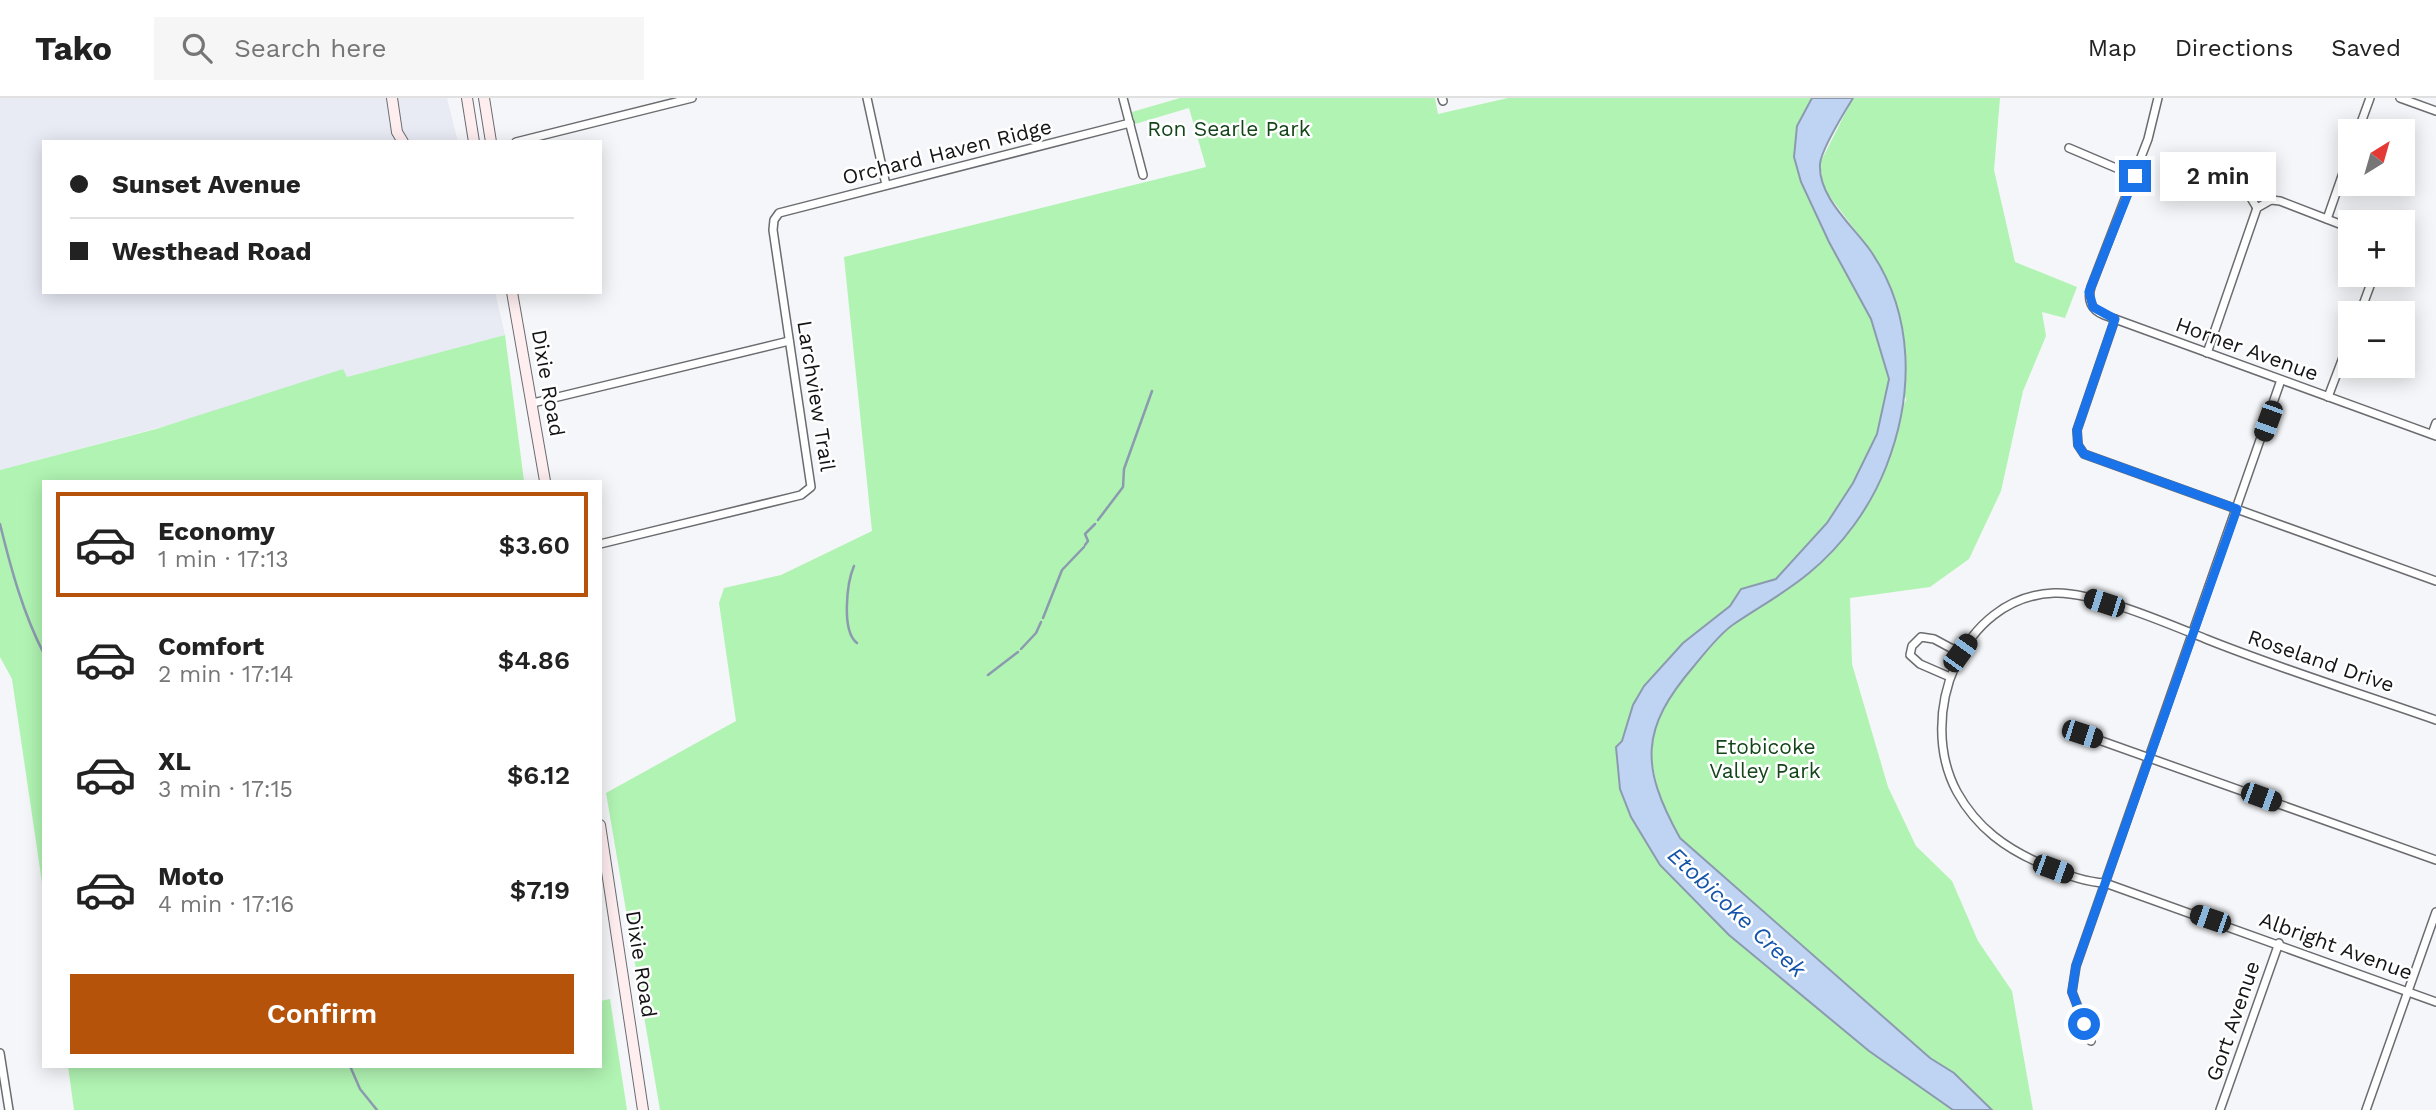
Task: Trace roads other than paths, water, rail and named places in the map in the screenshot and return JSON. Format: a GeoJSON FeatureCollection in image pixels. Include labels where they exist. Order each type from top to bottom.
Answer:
{"type":"FeatureCollection","features":[{"type":"Feature","properties":{"kind":"main road"},"geometry":{"type":"LineString","coordinates":[[392,98],[397,132],[402,140]]}},
{"type":"Feature","properties":{"kind":"main road"},"geometry":{"type":"LineString","coordinates":[[467,98],[474,140]]}},
{"type":"Feature","properties":{"kind":"main road"},"geometry":{"type":"LineString","coordinates":[[484,98],[491,140]]}},
{"type":"Feature","properties":{"kind":"main road","name":"Dixie Road"},"geometry":{"type":"LineString","coordinates":[[512,294],[545,480]]}},
{"type":"Feature","properties":{"kind":"main road","name":"Dixie Road"},"geometry":{"type":"LineString","coordinates":[[602,838],[643,1110]]}},
{"type":"Feature","properties":{"kind":"street"},"geometry":{"type":"LineString","coordinates":[[524,140],[692,98]]}},
{"type":"Feature","properties":{"kind":"street"},"geometry":{"type":"LineString","coordinates":[[867,98],[886,185]]}},
{"type":"Feature","properties":{"kind":"street"},"geometry":{"type":"LineString","coordinates":[[1123,98],[1143,175]]}},
{"type":"Feature","properties":{"kind":"street"},"geometry":{"type":"LineString","coordinates":[[2069,148],[2135,176],[2158,98]]}},
{"type":"Feature","properties":{"kind":"street"},"geometry":{"type":"LineString","coordinates":[[2362,119],[2370,98]]}},
{"type":"Feature","properties":{"kind":"street"},"geometry":{"type":"LineString","coordinates":[[2400,98],[2436,111]]}},
{"type":"Feature","properties":{"kind":"street","name":"Orchard Haven Ridge"},"geometry":{"type":"LineString","coordinates":[[776,218],[788,209],[1130,123]]}},
{"type":"Feature","properties":{"kind":"street","name":"Horner Avenue"},"geometry":{"type":"LineString","coordinates":[[2135,176],[2091,287],[2090,303],[2099,313],[2434,435]]}},
{"type":"Feature","properties":{"kind":"street"},"geometry":{"type":"LineString","coordinates":[[2257,208],[2248,193],[2251,187],[2257,184],[2263,185],[2271,200],[2338,223]]}},
{"type":"Feature","properties":{"kind":"street"},"geometry":{"type":"LineString","coordinates":[[2327,219],[2338,187]]}},
{"type":"Feature","properties":{"kind":"street"},"geometry":{"type":"LineString","coordinates":[[2207,353],[2257,208],[2271,200]]}},
{"type":"Feature","properties":{"kind":"street","name":"Larchview Trail"},"geometry":{"type":"LineString","coordinates":[[602,544],[801,495],[810,489],[812,479],[774,230],[776,218]]}},
{"type":"Feature","properties":{"kind":"street"},"geometry":{"type":"LineString","coordinates":[[2115,319],[2077,430],[2078,445],[2084,454],[2436,581]]}},
{"type":"Feature","properties":{"kind":"street"},"geometry":{"type":"LineString","coordinates":[[533,403],[789,341]]}},
{"type":"Feature","properties":{"kind":"street"},"geometry":{"type":"LineString","coordinates":[[2328,397],[2338,371]]}},
{"type":"Feature","properties":{"kind":"street"},"geometry":{"type":"LineString","coordinates":[[2091,1041],[2072,992],[2076,966],[2281,380]]}},
{"type":"Feature","properties":{"kind":"street"},"geometry":{"type":"LineString","coordinates":[[2434,435],[2436,423]]}},
{"type":"Feature","properties":{"kind":"street","name":"Roseland Drive"},"geometry":{"type":"LineString","coordinates":[[1950,677],[1960,653],[1988,618],[2011,603],[2056,592],[2078,595],[2194,634],[2436,720]]}},
{"type":"Feature","properties":{"kind":"street"},"geometry":{"type":"LineString","coordinates":[[1950,677],[1920,664],[1910,655],[1912,646],[1921,637],[1934,639],[1960,653]]}},
{"type":"Feature","properties":{"kind":"street","name":"Albright Avenue"},"geometry":{"type":"LineString","coordinates":[[1950,677],[1941,730],[1956,790],[1983,829],[2015,853],[2090,882],[2105,883],[2278,943],[2436,1002]]}},
{"type":"Feature","properties":{"kind":"street"},"geometry":{"type":"LineString","coordinates":[[2082,734],[2436,860]]}},
{"type":"Feature","properties":{"kind":"street"},"geometry":{"type":"LineString","coordinates":[[2366,1110],[2436,912]]}},
{"type":"Feature","properties":{"kind":"street","name":"Gort Avenue"},"geometry":{"type":"LineString","coordinates":[[2220,1110],[2278,943]]}},
{"type":"Feature","properties":{"kind":"street"},"geometry":{"type":"LineString","coordinates":[[0,1053],[9,1110]]}},
{"type":"Feature","properties":{"kind":"water","name":"Etobicoke Creek"},"geometry":{"type":"Polygon","coordinates":[[[1812,98],[1853,98],[1824,150],[1820,164],[1821,176],[1830,199],[1870,250],[1885,275],[1895,301],[1905,356],[1902,412],[1886,467],[1872,497],[1844,538],[1800,580],[1723,633],[1676,689],[1663,709],[1655,729],[1653,769],[1667,813],[1680,838],[1930,1058],[1954,1073],[1992,1110],[1953,1110],[1869,1051],[1729,935],[1660,865],[1631,817],[1620,789],[1616,747],[1622,741],[1633,705],[1644,686],[1683,643],[1730,606],[1741,589],[1776,579],[1827,523],[1853,483],[1877,434],[1889,379],[1871,319],[1829,242],[1801,182],[1794,157],[1797,126],[1812,98]]]}},
{"type":"Feature","properties":{"kind":"waterway"},"geometry":{"type":"LineString","coordinates":[[1098,520],[1123,487],[1124,469],[1152,391]]}},
{"type":"Feature","properties":{"kind":"waterway"},"geometry":{"type":"LineString","coordinates":[[0,524],[18,590],[42,650]]}},
{"type":"Feature","properties":{"kind":"waterway"},"geometry":{"type":"LineString","coordinates":[[1085,545],[1088,541],[1085,534],[1095,524]]}},
{"type":"Feature","properties":{"kind":"waterway"},"geometry":{"type":"LineString","coordinates":[[1043,618],[1062,570],[1084,547]]}},
{"type":"Feature","properties":{"kind":"waterway"},"geometry":{"type":"LineString","coordinates":[[854,566],[849,583],[847,618],[852,637],[857,643]]}},
{"type":"Feature","properties":{"kind":"waterway"},"geometry":{"type":"LineString","coordinates":[[1021,649],[1036,633],[1041,622]]}},
{"type":"Feature","properties":{"kind":"waterway"},"geometry":{"type":"LineString","coordinates":[[988,675],[1018,652]]}},
{"type":"Feature","properties":{"kind":"waterway"},"geometry":{"type":"LineString","coordinates":[[351,1068],[360,1089],[377,1110]]}},
{"type":"Feature","properties":{"kind":"park label","name":"Ron Searle Park"},"geometry":{"type":"Point","coordinates":[1229,129]}},
{"type":"Feature","properties":{"kind":"park label","name":"Etobicoke Valley Park"},"geometry":{"type":"Point","coordinates":[1765,759]}}]}
